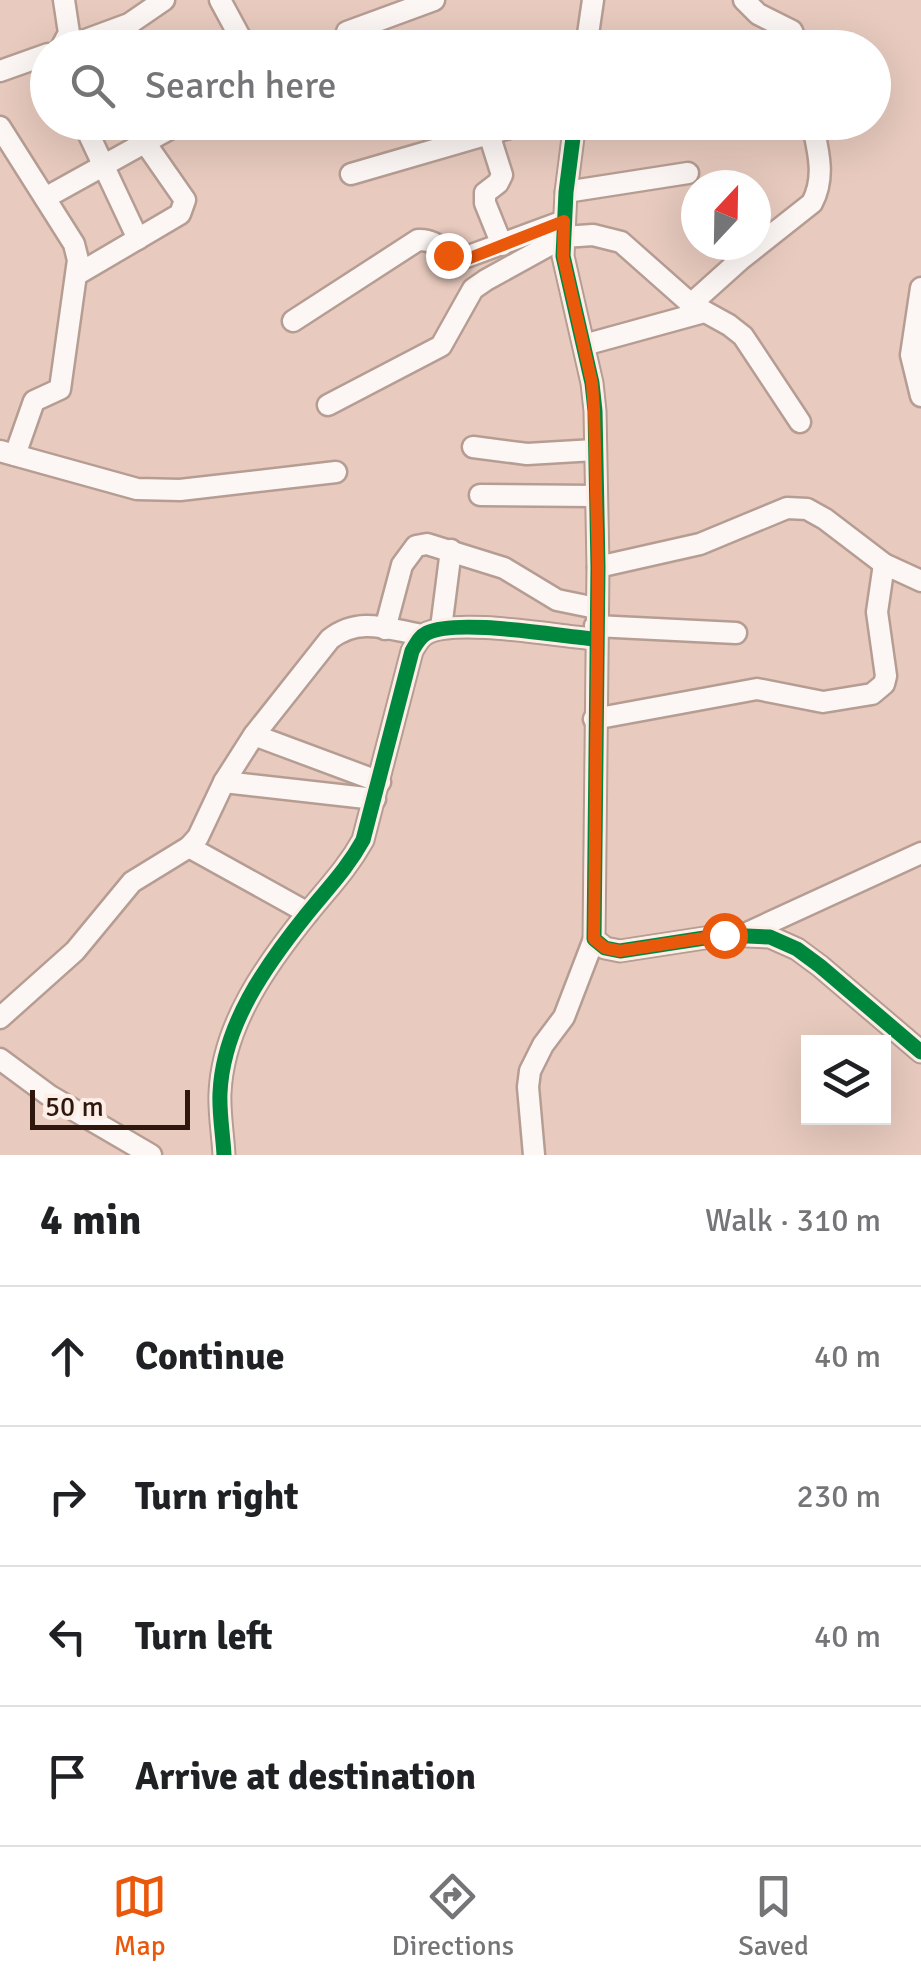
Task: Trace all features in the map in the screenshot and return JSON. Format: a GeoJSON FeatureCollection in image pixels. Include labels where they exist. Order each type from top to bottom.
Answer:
{"type":"FeatureCollection","features":[{"type":"Feature","properties":{"kind":"street"},"geometry":{"type":"LineString","coordinates":[[64,0],[70,30]]}},
{"type":"Feature","properties":{"kind":"street"},"geometry":{"type":"LineString","coordinates":[[112,30],[129,24],[164,0]]}},
{"type":"Feature","properties":{"kind":"street"},"geometry":{"type":"LineString","coordinates":[[220,0],[236,30]]}},
{"type":"Feature","properties":{"kind":"street"},"geometry":{"type":"LineString","coordinates":[[352,30],[434,0]]}},
{"type":"Feature","properties":{"kind":"street"},"geometry":{"type":"LineString","coordinates":[[589,30],[593,0]]}},
{"type":"Feature","properties":{"kind":"street"},"geometry":{"type":"LineString","coordinates":[[744,0],[758,14],[788,30]]}},
{"type":"Feature","properties":{"kind":"street"},"geometry":{"type":"LineString","coordinates":[[0,71],[30,60]]}},
{"type":"Feature","properties":{"kind":"street"},"geometry":{"type":"LineString","coordinates":[[0,127],[74,244],[78,274],[60,388],[34,401],[7,453],[138,489],[180,490],[336,472]]}},
{"type":"Feature","properties":{"kind":"street"},"geometry":{"type":"LineString","coordinates":[[91,140],[138,238]]}},
{"type":"Feature","properties":{"kind":"street"},"geometry":{"type":"LineString","coordinates":[[46,198],[153,140]]}},
{"type":"Feature","properties":{"kind":"street"},"geometry":{"type":"LineString","coordinates":[[351,174],[469,140]]}},
{"type":"Feature","properties":{"kind":"street"},"geometry":{"type":"LineString","coordinates":[[492,140],[502,174],[498,183],[485,193],[485,203],[502,245]]}},
{"type":"Feature","properties":{"kind":"street"},"geometry":{"type":"LineString","coordinates":[[534,1155],[530,1071],[564,1017],[594,939],[598,568],[595,450],[592,383],[563,256],[573,140]]}},
{"type":"Feature","properties":{"kind":"street"},"geometry":{"type":"LineString","coordinates":[[584,345],[698,308],[740,260],[812,203],[819,190],[815,140]]}},
{"type":"Feature","properties":{"kind":"street"},"geometry":{"type":"LineString","coordinates":[[78,274],[180,214],[185,200],[146,144]]}},
{"type":"Feature","properties":{"kind":"street"},"geometry":{"type":"LineString","coordinates":[[566,192],[681,174]]}},
{"type":"Feature","properties":{"kind":"street"},"geometry":{"type":"LineString","coordinates":[[328,406],[441,346],[473,289],[564,229]]}},
{"type":"Feature","properties":{"kind":"street"},"geometry":{"type":"LineString","coordinates":[[294,321],[418,240],[438,244],[458,260],[564,229],[622,242],[698,308],[729,324],[742,336],[800,422]]}},
{"type":"Feature","properties":{"kind":"street"},"geometry":{"type":"LineString","coordinates":[[921,288],[910,355],[921,396]]}},
{"type":"Feature","properties":{"kind":"street"},"geometry":{"type":"LineString","coordinates":[[473,447],[526,454],[595,450]]}},
{"type":"Feature","properties":{"kind":"street"},"geometry":{"type":"LineString","coordinates":[[480,495],[595,496]]}},
{"type":"Feature","properties":{"kind":"street"},"geometry":{"type":"LineString","coordinates":[[598,568],[700,544],[787,508],[807,509],[825,518],[884,564],[921,581]]}},
{"type":"Feature","properties":{"kind":"street"},"geometry":{"type":"LineString","coordinates":[[386,629],[402,565],[416,546],[427,544],[504,568],[595,624]]}},
{"type":"Feature","properties":{"kind":"street"},"geometry":{"type":"LineString","coordinates":[[224,1155],[220,1093],[225,1058],[240,1010],[308,913],[351,862],[363,840],[412,651],[431,632],[451,550]]}},
{"type":"Feature","properties":{"kind":"street"},"geometry":{"type":"LineString","coordinates":[[594,718],[757,689],[824,702],[872,694],[884,684],[886,676],[877,612],[884,564]]}},
{"type":"Feature","properties":{"kind":"street"},"geometry":{"type":"LineString","coordinates":[[0,1018],[75,951],[132,882],[189,846],[204,828],[224,782],[254,736],[330,639],[345,627],[431,632],[595,624],[736,633]]}},
{"type":"Feature","properties":{"kind":"street"},"geometry":{"type":"LineString","coordinates":[[254,736],[378,791]]}},
{"type":"Feature","properties":{"kind":"street"},"geometry":{"type":"LineString","coordinates":[[224,782],[378,791]]}},
{"type":"Feature","properties":{"kind":"street"},"geometry":{"type":"LineString","coordinates":[[189,846],[308,913]]}},
{"type":"Feature","properties":{"kind":"street"},"geometry":{"type":"LineString","coordinates":[[745,934],[921,853]]}},
{"type":"Feature","properties":{"kind":"street"},"geometry":{"type":"LineString","coordinates":[[594,939],[605,948],[620,951],[745,934],[770,937],[797,950],[921,1052]]}},
{"type":"Feature","properties":{"kind":"street"},"geometry":{"type":"LineString","coordinates":[[0,1058],[50,1096],[152,1155]]}},
{"type":"Feature","properties":{"kind":"cycle path"},"geometry":{"type":"LineString","coordinates":[[573,140],[563,256],[595,411],[598,567],[594,939],[605,948],[620,951],[724,935],[770,937],[797,949],[820,966],[921,1052]]}},
{"type":"Feature","properties":{"kind":"cycle path"},"geometry":{"type":"LineString","coordinates":[[224,1155],[220,1093],[223,1068],[238,1020],[262,975],[363,840],[418,640],[427,633],[461,627],[595,639]]}},
{"type":"Feature","properties":{"kind":"route"},"geometry":{"type":"LineString","coordinates":[[448,255],[458,260],[470,258],[564,221],[563,256],[592,383],[594,410],[598,568],[594,939],[605,948],[620,951],[724,935]]}}]}
